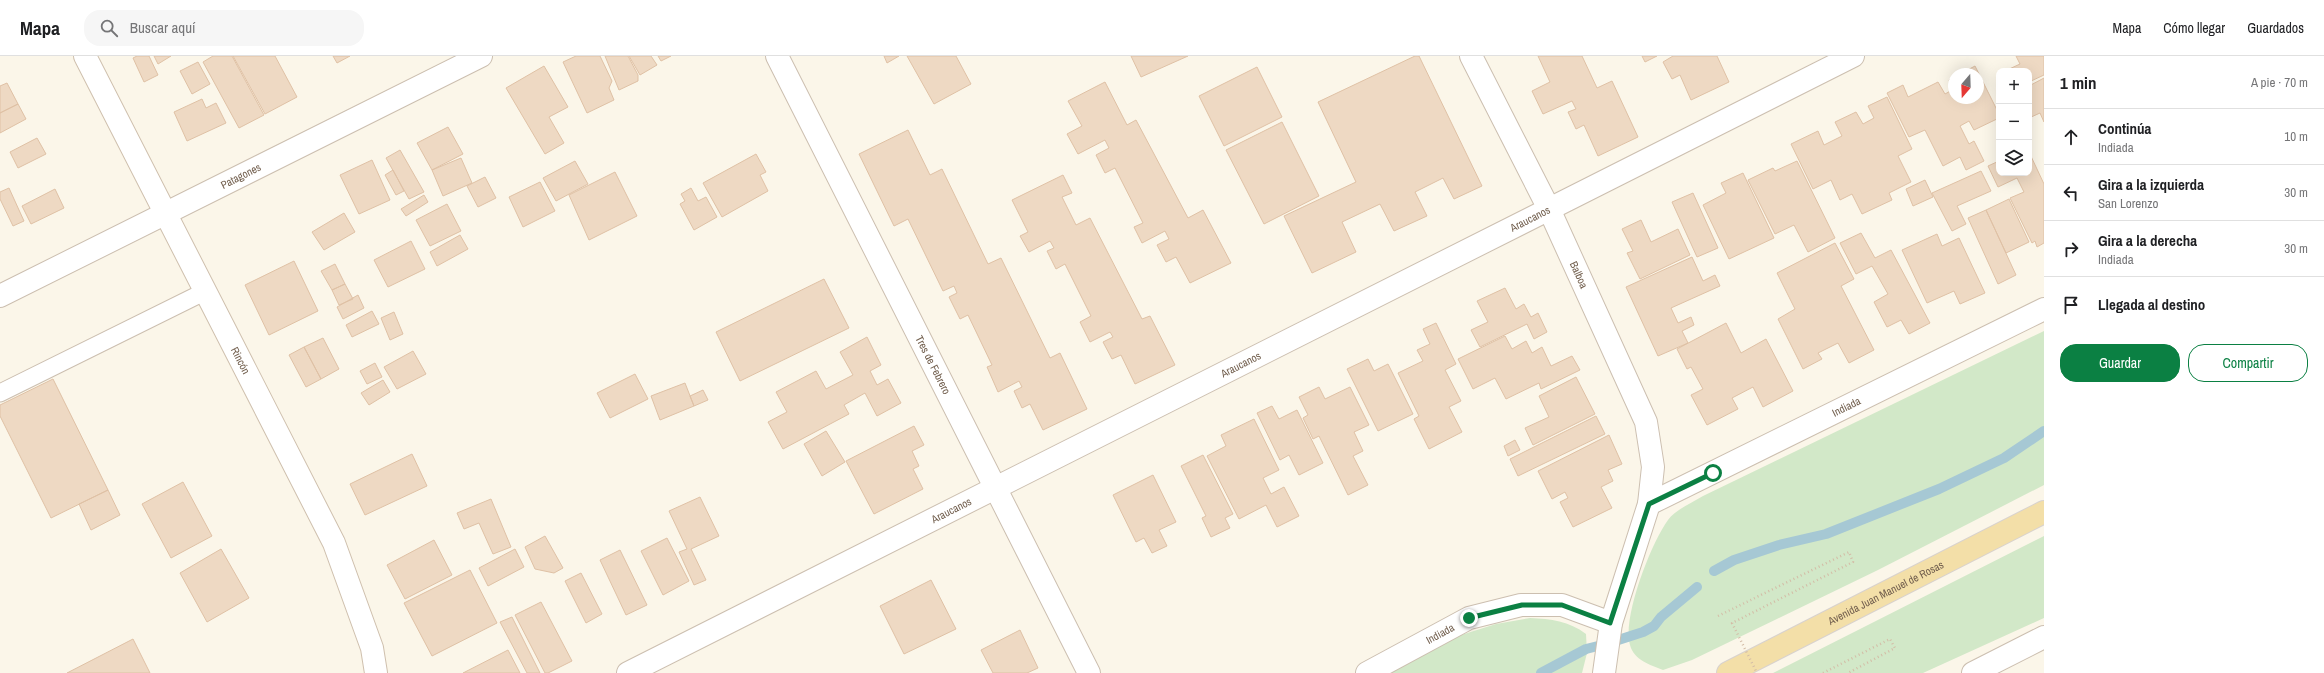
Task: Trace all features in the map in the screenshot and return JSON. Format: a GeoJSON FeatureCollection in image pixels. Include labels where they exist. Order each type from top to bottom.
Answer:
{"type":"FeatureCollection","features":[{"type":"Feature","properties":{"kind":"main road","name":"Avenida Juan Manuel de Rosas"},"geometry":{"type":"LineString","coordinates":[[1728,673],[2044,512]]}},
{"type":"Feature","properties":{"kind":"street","name":"Rincón"},"geometry":{"type":"LineString","coordinates":[[85,56],[164,214],[334,543],[372,648],[376,673]]}},
{"type":"Feature","properties":{"kind":"street","name":"Patagones"},"geometry":{"type":"LineString","coordinates":[[0,296],[481,56]]}},
{"type":"Feature","properties":{"kind":"street","name":"Tres de Febrero"},"geometry":{"type":"LineString","coordinates":[[777,56],[1089,673]]}},
{"type":"Feature","properties":{"kind":"street","name":"Balboa"},"geometry":{"type":"LineString","coordinates":[[1472,56],[1549,209],[1646,422],[1652,467],[1649,504],[1610,623],[1604,673]]}},
{"type":"Feature","properties":{"kind":"street","name":"Araucanos"},"geometry":{"type":"LineString","coordinates":[[628,673],[1853,56]]}},
{"type":"Feature","properties":{"kind":"street","name":"Indiada"},"geometry":{"type":"LineString","coordinates":[[1649,504],[2044,310]]}},
{"type":"Feature","properties":{"kind":"street","name":"Indiada"},"geometry":{"type":"LineString","coordinates":[[1367,673],[1469,618],[1522,605],[1562,605],[1610,623]]}},
{"type":"Feature","properties":{"kind":"street"},"geometry":{"type":"LineString","coordinates":[[1973,673],[1997,667],[2044,637]]}},
{"type":"Feature","properties":{"kind":"lane"},"geometry":{"type":"LineString","coordinates":[[0,393],[204,292]]}},
{"type":"Feature","properties":{"kind":"path"},"geometry":{"type":"LineString","coordinates":[[1718,616],[1849,552],[1854,562],[1732,623],[1757,673]]}},
{"type":"Feature","properties":{"kind":"path"},"geometry":{"type":"LineString","coordinates":[[1823,673],[1890,639],[1895,648],[1848,673]]}},
{"type":"Feature","properties":{"kind":"green space"},"geometry":{"type":"Polygon","coordinates":[[[2044,331],[2044,485],[1878,570],[1692,660],[1663,670],[1643,661],[1635,655],[1630,645],[1629,633],[1630,617],[1634,600],[1646,563],[1661,531],[1671,516],[1684,506],[1703,496],[2044,331]]]}},
{"type":"Feature","properties":{"kind":"green space"},"geometry":{"type":"Polygon","coordinates":[[[2044,536],[2044,618],[1923,673],[1773,673],[2044,536]]]}},
{"type":"Feature","properties":{"kind":"green space"},"geometry":{"type":"Polygon","coordinates":[[[1530,618],[1566,623],[1586,634],[1587,653],[1582,673],[1386,673],[1439,642],[1496,624],[1530,618]]]}},
{"type":"Feature","properties":{"kind":"building"},"geometry":{"type":"Polygon","coordinates":[[[137,56],[149,56],[158,75],[144,82],[133,58],[137,56]]]}},
{"type":"Feature","properties":{"kind":"building"},"geometry":{"type":"Polygon","coordinates":[[[154,56],[171,56],[158,64],[154,56]]]}},
{"type":"Feature","properties":{"kind":"building"},"geometry":{"type":"Polygon","coordinates":[[[213,56],[232,56],[264,115],[239,128],[203,62],[213,56]]]}},
{"type":"Feature","properties":{"kind":"building"},"geometry":{"type":"Polygon","coordinates":[[[233,56],[275,56],[297,97],[265,114],[233,56]]]}},
{"type":"Feature","properties":{"kind":"building"},"geometry":{"type":"Polygon","coordinates":[[[333,56],[350,56],[337,63],[333,56]]]}},
{"type":"Feature","properties":{"kind":"building"},"geometry":{"type":"Polygon","coordinates":[[[576,56],[600,56],[612,81],[609,88],[614,100],[587,113],[563,62],[576,56]]]}},
{"type":"Feature","properties":{"kind":"building"},"geometry":{"type":"Polygon","coordinates":[[[605,56],[628,56],[638,75],[638,81],[619,90],[605,56]]]}},
{"type":"Feature","properties":{"kind":"building"},"geometry":{"type":"Polygon","coordinates":[[[629,56],[651,56],[657,65],[640,75],[629,56]]]}},
{"type":"Feature","properties":{"kind":"building"},"geometry":{"type":"Polygon","coordinates":[[[658,56],[671,56],[661,61],[658,56]]]}},
{"type":"Feature","properties":{"kind":"building"},"geometry":{"type":"Polygon","coordinates":[[[884,56],[899,56],[887,63],[884,56]]]}},
{"type":"Feature","properties":{"kind":"building"},"geometry":{"type":"Polygon","coordinates":[[[907,56],[956,56],[971,84],[934,104],[907,56]]]}},
{"type":"Feature","properties":{"kind":"building"},"geometry":{"type":"Polygon","coordinates":[[[1131,56],[1188,56],[1141,77],[1131,56]]]}},
{"type":"Feature","properties":{"kind":"building"},"geometry":{"type":"Polygon","coordinates":[[[1415,56],[1419,56],[1482,186],[1454,199],[1443,178],[1415,192],[1427,216],[1394,231],[1380,204],[1342,222],[1356,252],[1312,273],[1284,216],[1356,182],[1318,102],[1415,56]]]}},
{"type":"Feature","properties":{"kind":"building"},"geometry":{"type":"Polygon","coordinates":[[[1538,56],[1582,56],[1597,88],[1612,81],[1638,137],[1598,156],[1584,125],[1576,129],[1568,112],[1576,109],[1572,101],[1543,114],[1532,91],[1550,82],[1538,56]]]}},
{"type":"Feature","properties":{"kind":"building"},"geometry":{"type":"Polygon","coordinates":[[[1642,56],[1657,56],[1645,62],[1642,56]]]}},
{"type":"Feature","properties":{"kind":"building"},"geometry":{"type":"Polygon","coordinates":[[[1673,56],[1717,56],[1729,82],[1691,100],[1680,75],[1672,79],[1663,62],[1673,56]]]}},
{"type":"Feature","properties":{"kind":"building"},"geometry":{"type":"Polygon","coordinates":[[[2016,56],[2044,56],[2044,75],[2032,81],[2032,68],[2011,68],[2020,64],[2016,56]]]}},
{"type":"Feature","properties":{"kind":"building"},"geometry":{"type":"Polygon","coordinates":[[[198,62],[210,84],[192,94],[180,71],[198,62]]]}},
{"type":"Feature","properties":{"kind":"building"},"geometry":{"type":"Polygon","coordinates":[[[544,66],[568,107],[549,117],[564,143],[545,154],[506,88],[544,66]]]}},
{"type":"Feature","properties":{"kind":"building"},"geometry":{"type":"Polygon","coordinates":[[[1257,67],[1282,117],[1224,146],[1199,96],[1257,67]]]}},
{"type":"Feature","properties":{"kind":"building"},"geometry":{"type":"Polygon","coordinates":[[[2044,78],[2044,122],[2040,113],[2032,117],[2032,84],[2044,78]]]}},
{"type":"Feature","properties":{"kind":"building"},"geometry":{"type":"Polygon","coordinates":[[[1105,82],[1127,125],[1136,120],[1188,218],[1203,210],[1231,263],[1190,283],[1176,257],[1166,262],[1157,245],[1169,239],[1165,231],[1142,243],[1134,227],[1143,223],[1115,168],[1105,173],[1096,155],[1109,148],[1105,140],[1078,154],[1067,134],[1082,126],[1068,101],[1105,82]]]}},
{"type":"Feature","properties":{"kind":"building"},"geometry":{"type":"Polygon","coordinates":[[[1938,82],[1945,94],[1948,92],[1948,104],[1984,104],[1984,84],[1996,108],[1996,119],[1974,130],[1969,121],[1960,126],[1969,144],[1974,141],[1984,161],[1966,170],[1960,157],[1943,166],[1925,130],[1909,137],[1887,93],[1903,85],[1908,97],[1938,82]]]}},
{"type":"Feature","properties":{"kind":"building"},"geometry":{"type":"Polygon","coordinates":[[[7,83],[18,104],[0,113],[0,86],[7,83]]]}},
{"type":"Feature","properties":{"kind":"building"},"geometry":{"type":"Polygon","coordinates":[[[1887,97],[1912,149],[1898,156],[1911,182],[1889,193],[1892,200],[1862,214],[1852,194],[1840,200],[1831,180],[1813,189],[1791,144],[1818,131],[1824,145],[1842,136],[1835,122],[1856,112],[1863,124],[1874,118],[1868,106],[1887,97]]]}},
{"type":"Feature","properties":{"kind":"building"},"geometry":{"type":"Polygon","coordinates":[[[202,99],[206,108],[216,103],[226,123],[187,141],[174,112],[202,99]]]}},
{"type":"Feature","properties":{"kind":"building"},"geometry":{"type":"Polygon","coordinates":[[[18,104],[26,119],[0,133],[0,113],[18,104]]]}},
{"type":"Feature","properties":{"kind":"building"},"geometry":{"type":"Polygon","coordinates":[[[1282,122],[1319,196],[1264,224],[1226,150],[1282,122]]]}},
{"type":"Feature","properties":{"kind":"building"},"geometry":{"type":"Polygon","coordinates":[[[448,127],[463,154],[432,170],[417,143],[448,127]]]}},
{"type":"Feature","properties":{"kind":"building"},"geometry":{"type":"Polygon","coordinates":[[[908,130],[930,175],[942,169],[988,264],[1001,258],[1050,358],[1060,353],[1087,409],[1043,430],[1030,404],[1022,408],[1014,391],[1022,387],[1019,381],[998,392],[987,367],[992,365],[968,315],[960,319],[949,297],[957,293],[954,286],[943,291],[908,219],[894,226],[859,154],[908,130]]]}},
{"type":"Feature","properties":{"kind":"building"},"geometry":{"type":"Polygon","coordinates":[[[37,138],[46,154],[18,168],[10,152],[37,138]]]}},
{"type":"Feature","properties":{"kind":"building"},"geometry":{"type":"Polygon","coordinates":[[[400,150],[424,192],[409,199],[386,158],[400,150]]]}},
{"type":"Feature","properties":{"kind":"building"},"geometry":{"type":"Polygon","coordinates":[[[756,154],[766,172],[760,175],[768,191],[722,217],[703,183],[756,154]]]}},
{"type":"Feature","properties":{"kind":"building"},"geometry":{"type":"Polygon","coordinates":[[[461,158],[472,183],[443,196],[432,170],[461,158]]]}},
{"type":"Feature","properties":{"kind":"building"},"geometry":{"type":"Polygon","coordinates":[[[2032,158],[2044,184],[2044,243],[2037,247],[2035,241],[2032,243],[2010,198],[2024,192],[2017,178],[1998,187],[1988,166],[1996,162],[1996,176],[2032,176],[2032,158]]]}},
{"type":"Feature","properties":{"kind":"building"},"geometry":{"type":"Polygon","coordinates":[[[372,160],[390,200],[359,214],[340,175],[372,160]]]}},
{"type":"Feature","properties":{"kind":"building"},"geometry":{"type":"Polygon","coordinates":[[[575,161],[588,184],[556,201],[543,178],[575,161]]]}},
{"type":"Feature","properties":{"kind":"building"},"geometry":{"type":"Polygon","coordinates":[[[1797,161],[1835,238],[1808,252],[1794,225],[1775,234],[1748,180],[1773,168],[1775,171],[1797,161]]]}},
{"type":"Feature","properties":{"kind":"building"},"geometry":{"type":"Polygon","coordinates":[[[393,170],[404,191],[396,195],[385,175],[393,170]]]}},
{"type":"Feature","properties":{"kind":"building"},"geometry":{"type":"Polygon","coordinates":[[[1981,171],[1991,191],[1957,206],[1966,224],[1952,231],[1932,193],[1981,171]]]}},
{"type":"Feature","properties":{"kind":"building"},"geometry":{"type":"Polygon","coordinates":[[[615,172],[637,216],[589,240],[569,195],[615,172]]]}},
{"type":"Feature","properties":{"kind":"building"},"geometry":{"type":"Polygon","coordinates":[[[1743,173],[1774,238],[1729,259],[1703,205],[1726,193],[1721,183],[1743,173]]]}},
{"type":"Feature","properties":{"kind":"building"},"geometry":{"type":"Polygon","coordinates":[[[1063,175],[1072,193],[1062,197],[1076,225],[1090,218],[1142,319],[1150,316],[1175,365],[1135,384],[1121,355],[1112,359],[1103,342],[1113,337],[1110,332],[1090,342],[1080,322],[1091,316],[1065,264],[1056,269],[1047,251],[1054,248],[1050,241],[1029,252],[1020,236],[1028,232],[1012,200],[1063,175]]]}},
{"type":"Feature","properties":{"kind":"building"},"geometry":{"type":"Polygon","coordinates":[[[485,177],[496,198],[478,207],[467,186],[485,177]]]}},
{"type":"Feature","properties":{"kind":"building"},"geometry":{"type":"Polygon","coordinates":[[[1925,180],[1933,197],[1913,206],[1906,189],[1925,180]]]}},
{"type":"Feature","properties":{"kind":"building"},"geometry":{"type":"Polygon","coordinates":[[[540,182],[555,211],[523,227],[509,197],[540,182]]]}},
{"type":"Feature","properties":{"kind":"building"},"geometry":{"type":"Polygon","coordinates":[[[9,188],[24,221],[13,226],[0,199],[0,192],[9,188]]]}},
{"type":"Feature","properties":{"kind":"building"},"geometry":{"type":"Polygon","coordinates":[[[691,188],[698,201],[706,197],[717,217],[694,230],[680,204],[685,201],[681,194],[691,188]]]}},
{"type":"Feature","properties":{"kind":"building"},"geometry":{"type":"Polygon","coordinates":[[[55,189],[64,208],[31,224],[22,206],[55,189]]]}},
{"type":"Feature","properties":{"kind":"building"},"geometry":{"type":"Polygon","coordinates":[[[1693,193],[1718,248],[1697,257],[1672,202],[1693,193]]]}},
{"type":"Feature","properties":{"kind":"building"},"geometry":{"type":"Polygon","coordinates":[[[424,195],[428,202],[406,216],[401,209],[424,195]]]}},
{"type":"Feature","properties":{"kind":"building"},"geometry":{"type":"Polygon","coordinates":[[[2009,199],[2029,242],[2006,253],[1986,210],[2009,199]]]}},
{"type":"Feature","properties":{"kind":"building"},"geometry":{"type":"Polygon","coordinates":[[[447,204],[461,231],[430,246],[416,220],[447,204]]]}},
{"type":"Feature","properties":{"kind":"building"},"geometry":{"type":"Polygon","coordinates":[[[1986,210],[2016,275],[1998,284],[1968,218],[1986,210]]]}},
{"type":"Feature","properties":{"kind":"building"},"geometry":{"type":"Polygon","coordinates":[[[344,213],[355,232],[324,250],[312,232],[344,213]]]}},
{"type":"Feature","properties":{"kind":"building"},"geometry":{"type":"Polygon","coordinates":[[[1641,220],[1651,242],[1678,229],[1690,255],[1640,279],[1627,253],[1633,251],[1622,229],[1641,220]]]}},
{"type":"Feature","properties":{"kind":"building"},"geometry":{"type":"Polygon","coordinates":[[[1861,233],[1875,258],[1891,250],[1930,323],[1909,334],[1901,320],[1887,327],[1874,302],[1888,294],[1872,266],[1856,274],[1840,243],[1861,233]]]}},
{"type":"Feature","properties":{"kind":"building"},"geometry":{"type":"Polygon","coordinates":[[[1937,234],[1942,246],[1959,238],[1985,293],[1960,304],[1954,291],[1927,303],[1902,250],[1937,234]]]}},
{"type":"Feature","properties":{"kind":"building"},"geometry":{"type":"Polygon","coordinates":[[[460,235],[468,249],[437,266],[430,252],[460,235]]]}},
{"type":"Feature","properties":{"kind":"building"},"geometry":{"type":"Polygon","coordinates":[[[411,241],[425,269],[388,287],[374,260],[411,241]]]}},
{"type":"Feature","properties":{"kind":"building"},"geometry":{"type":"Polygon","coordinates":[[[1835,243],[1854,279],[1841,286],[1874,350],[1849,363],[1838,343],[1818,353],[1822,359],[1803,369],[1778,319],[1795,309],[1777,273],[1835,243]]]}},
{"type":"Feature","properties":{"kind":"building"},"geometry":{"type":"Polygon","coordinates":[[[1692,257],[1703,281],[1715,275],[1720,286],[1671,308],[1678,323],[1691,317],[1694,325],[1682,331],[1688,343],[1658,356],[1626,287],[1692,257]]]}},
{"type":"Feature","properties":{"kind":"building"},"geometry":{"type":"Polygon","coordinates":[[[294,261],[318,311],[269,335],[245,285],[294,261]]]}},
{"type":"Feature","properties":{"kind":"building"},"geometry":{"type":"Polygon","coordinates":[[[335,264],[345,284],[332,290],[321,271],[335,264]]]}},
{"type":"Feature","properties":{"kind":"building"},"geometry":{"type":"Polygon","coordinates":[[[824,279],[849,328],[740,381],[716,332],[824,279]]]}},
{"type":"Feature","properties":{"kind":"building"},"geometry":{"type":"Polygon","coordinates":[[[345,284],[353,299],[339,305],[332,290],[345,284]]]}},
{"type":"Feature","properties":{"kind":"building"},"geometry":{"type":"Polygon","coordinates":[[[1505,288],[1516,309],[1524,304],[1531,317],[1538,313],[1547,332],[1534,339],[1527,324],[1480,347],[1471,330],[1488,322],[1477,301],[1505,288]]]}},
{"type":"Feature","properties":{"kind":"building"},"geometry":{"type":"Polygon","coordinates":[[[358,295],[364,308],[343,319],[337,307],[358,295]]]}},
{"type":"Feature","properties":{"kind":"building"},"geometry":{"type":"Polygon","coordinates":[[[372,311],[379,324],[352,337],[346,325],[372,311]]]}},
{"type":"Feature","properties":{"kind":"building"},"geometry":{"type":"Polygon","coordinates":[[[394,312],[403,334],[390,340],[381,318],[394,312]]]}},
{"type":"Feature","properties":{"kind":"building"},"geometry":{"type":"Polygon","coordinates":[[[1436,323],[1456,364],[1445,370],[1461,401],[1449,407],[1462,432],[1429,449],[1414,419],[1419,416],[1398,373],[1423,361],[1417,350],[1430,344],[1423,329],[1436,323]]]}},
{"type":"Feature","properties":{"kind":"building"},"geometry":{"type":"Polygon","coordinates":[[[1726,323],[1741,353],[1766,339],[1793,391],[1763,407],[1753,387],[1732,398],[1738,409],[1707,425],[1691,395],[1703,389],[1691,367],[1687,369],[1677,349],[1726,323]]]}},
{"type":"Feature","properties":{"kind":"building"},"geometry":{"type":"Polygon","coordinates":[[[1505,336],[1512,349],[1526,341],[1532,353],[1542,347],[1551,366],[1572,356],[1580,370],[1541,389],[1539,383],[1506,399],[1495,378],[1473,389],[1458,359],[1505,336]]]}},
{"type":"Feature","properties":{"kind":"building"},"geometry":{"type":"Polygon","coordinates":[[[867,337],[881,365],[870,371],[877,385],[888,379],[901,403],[877,416],[865,393],[844,405],[849,414],[783,449],[768,422],[787,412],[776,392],[816,371],[826,389],[853,375],[840,352],[867,337]]]}},
{"type":"Feature","properties":{"kind":"building"},"geometry":{"type":"Polygon","coordinates":[[[323,338],[339,369],[321,379],[304,347],[323,338]]]}},
{"type":"Feature","properties":{"kind":"building"},"geometry":{"type":"Polygon","coordinates":[[[304,347],[321,379],[306,387],[289,355],[304,347]]]}},
{"type":"Feature","properties":{"kind":"building"},"geometry":{"type":"Polygon","coordinates":[[[413,351],[426,374],[397,389],[384,367],[413,351]]]}},
{"type":"Feature","properties":{"kind":"building"},"geometry":{"type":"Polygon","coordinates":[[[1368,359],[1374,371],[1388,364],[1413,414],[1378,431],[1347,369],[1368,359]]]}},
{"type":"Feature","properties":{"kind":"building"},"geometry":{"type":"Polygon","coordinates":[[[375,363],[382,377],[367,384],[360,371],[375,363]]]}},
{"type":"Feature","properties":{"kind":"building"},"geometry":{"type":"Polygon","coordinates":[[[635,374],[648,399],[610,418],[597,393],[635,374]]]}},
{"type":"Feature","properties":{"kind":"building"},"geometry":{"type":"Polygon","coordinates":[[[1576,377],[1595,414],[1533,445],[1525,428],[1549,417],[1539,396],[1576,377]]]}},
{"type":"Feature","properties":{"kind":"building"},"geometry":{"type":"Polygon","coordinates":[[[53,379],[108,490],[51,518],[0,416],[0,405],[53,379]]]}},
{"type":"Feature","properties":{"kind":"building"},"geometry":{"type":"Polygon","coordinates":[[[383,380],[390,392],[369,405],[361,393],[383,380]]]}},
{"type":"Feature","properties":{"kind":"building"},"geometry":{"type":"Polygon","coordinates":[[[685,383],[694,406],[660,420],[651,396],[685,383]]]}},
{"type":"Feature","properties":{"kind":"building"},"geometry":{"type":"Polygon","coordinates":[[[1319,387],[1325,399],[1350,387],[1369,425],[1354,432],[1363,451],[1353,456],[1368,485],[1348,495],[1319,436],[1313,439],[1303,418],[1308,415],[1299,397],[1319,387]]]}},
{"type":"Feature","properties":{"kind":"building"},"geometry":{"type":"Polygon","coordinates":[[[703,390],[708,400],[694,406],[690,396],[703,390]]]}},
{"type":"Feature","properties":{"kind":"building"},"geometry":{"type":"Polygon","coordinates":[[[1272,406],[1279,419],[1297,410],[1323,463],[1299,475],[1289,455],[1280,460],[1257,413],[1272,406]]]}},
{"type":"Feature","properties":{"kind":"building"},"geometry":{"type":"Polygon","coordinates":[[[1596,416],[1605,434],[1518,476],[1510,459],[1596,416]]]}},
{"type":"Feature","properties":{"kind":"building"},"geometry":{"type":"Polygon","coordinates":[[[1254,419],[1279,470],[1263,478],[1271,494],[1284,487],[1299,516],[1277,527],[1266,505],[1239,519],[1207,456],[1226,446],[1221,435],[1254,419]]]}},
{"type":"Feature","properties":{"kind":"building"},"geometry":{"type":"Polygon","coordinates":[[[914,426],[924,445],[912,451],[919,466],[913,469],[923,489],[874,514],[846,461],[914,426]]]}},
{"type":"Feature","properties":{"kind":"building"},"geometry":{"type":"Polygon","coordinates":[[[826,431],[845,462],[822,476],[804,444],[826,431]]]}},
{"type":"Feature","properties":{"kind":"building"},"geometry":{"type":"Polygon","coordinates":[[[1609,435],[1622,464],[1608,470],[1613,481],[1601,487],[1612,508],[1573,527],[1560,502],[1568,498],[1565,492],[1552,499],[1538,471],[1609,435]]]}},
{"type":"Feature","properties":{"kind":"building"},"geometry":{"type":"Polygon","coordinates":[[[1515,440],[1520,450],[1508,456],[1504,446],[1515,440]]]}},
{"type":"Feature","properties":{"kind":"building"},"geometry":{"type":"Polygon","coordinates":[[[412,454],[427,486],[365,515],[350,484],[412,454]]]}},
{"type":"Feature","properties":{"kind":"building"},"geometry":{"type":"Polygon","coordinates":[[[1203,455],[1233,514],[1225,518],[1230,528],[1211,537],[1202,518],[1206,516],[1181,466],[1203,455]]]}},
{"type":"Feature","properties":{"kind":"building"},"geometry":{"type":"Polygon","coordinates":[[[1153,475],[1176,522],[1159,530],[1167,546],[1152,553],[1144,538],[1136,542],[1113,495],[1153,475]]]}},
{"type":"Feature","properties":{"kind":"building"},"geometry":{"type":"Polygon","coordinates":[[[183,482],[212,536],[171,558],[142,504],[183,482]]]}},
{"type":"Feature","properties":{"kind":"building"},"geometry":{"type":"Polygon","coordinates":[[[108,490],[120,515],[91,530],[79,504],[108,490]]]}},
{"type":"Feature","properties":{"kind":"building"},"geometry":{"type":"Polygon","coordinates":[[[700,497],[719,536],[691,549],[706,580],[694,585],[679,552],[687,549],[669,511],[700,497]]]}},
{"type":"Feature","properties":{"kind":"building"},"geometry":{"type":"Polygon","coordinates":[[[491,499],[511,547],[493,554],[479,523],[464,529],[457,513],[491,499]]]}},
{"type":"Feature","properties":{"kind":"building"},"geometry":{"type":"Polygon","coordinates":[[[545,536],[563,568],[554,573],[535,569],[525,547],[545,536]]]}},
{"type":"Feature","properties":{"kind":"building"},"geometry":{"type":"Polygon","coordinates":[[[667,538],[689,581],[663,595],[641,551],[667,538]]]}},
{"type":"Feature","properties":{"kind":"building"},"geometry":{"type":"Polygon","coordinates":[[[434,540],[452,575],[405,599],[387,565],[434,540]]]}},
{"type":"Feature","properties":{"kind":"building"},"geometry":{"type":"Polygon","coordinates":[[[221,549],[249,598],[207,622],[180,573],[221,549]]]}},
{"type":"Feature","properties":{"kind":"building"},"geometry":{"type":"Polygon","coordinates":[[[515,549],[524,567],[488,586],[479,568],[515,549]]]}},
{"type":"Feature","properties":{"kind":"building"},"geometry":{"type":"Polygon","coordinates":[[[620,550],[647,605],[626,615],[600,560],[620,550]]]}},
{"type":"Feature","properties":{"kind":"building"},"geometry":{"type":"Polygon","coordinates":[[[470,570],[497,623],[432,656],[404,603],[470,570]]]}},
{"type":"Feature","properties":{"kind":"building"},"geometry":{"type":"Polygon","coordinates":[[[581,573],[602,614],[586,623],[565,581],[581,573]]]}},
{"type":"Feature","properties":{"kind":"building"},"geometry":{"type":"Polygon","coordinates":[[[931,580],[956,629],[904,654],[880,606],[931,580]]]}},
{"type":"Feature","properties":{"kind":"building"},"geometry":{"type":"Polygon","coordinates":[[[541,602],[572,661],[548,673],[545,673],[515,615],[541,602]]]}},
{"type":"Feature","properties":{"kind":"building"},"geometry":{"type":"Polygon","coordinates":[[[512,617],[540,673],[527,673],[500,622],[512,617]]]}},
{"type":"Feature","properties":{"kind":"building"},"geometry":{"type":"Polygon","coordinates":[[[1020,630],[1038,668],[1027,673],[993,673],[981,650],[1020,630]]]}},
{"type":"Feature","properties":{"kind":"building"},"geometry":{"type":"Polygon","coordinates":[[[133,639],[150,673],[67,673],[133,639]]]}},
{"type":"Feature","properties":{"kind":"building"},"geometry":{"type":"Polygon","coordinates":[[[508,650],[520,673],[463,673],[508,650]]]}},
{"type":"Feature","properties":{"kind":"waterway"},"geometry":{"type":"LineString","coordinates":[[1714,571],[1734,560],[1779,545],[1826,534],[1939,489],[2004,458],[2044,431]]}},
{"type":"Feature","properties":{"kind":"waterway"},"geometry":{"type":"LineString","coordinates":[[1609,643],[1643,632],[1654,626],[1661,617],[1697,587]]}},
{"type":"Feature","properties":{"kind":"waterway"},"geometry":{"type":"LineString","coordinates":[[1541,673],[1586,649],[1598,646]]}},
{"type":"Feature","properties":{"kind":"route"},"geometry":{"type":"LineString","coordinates":[[1469,618],[1522,605],[1562,605],[1610,623],[1649,504],[1713,473]]}}]}
